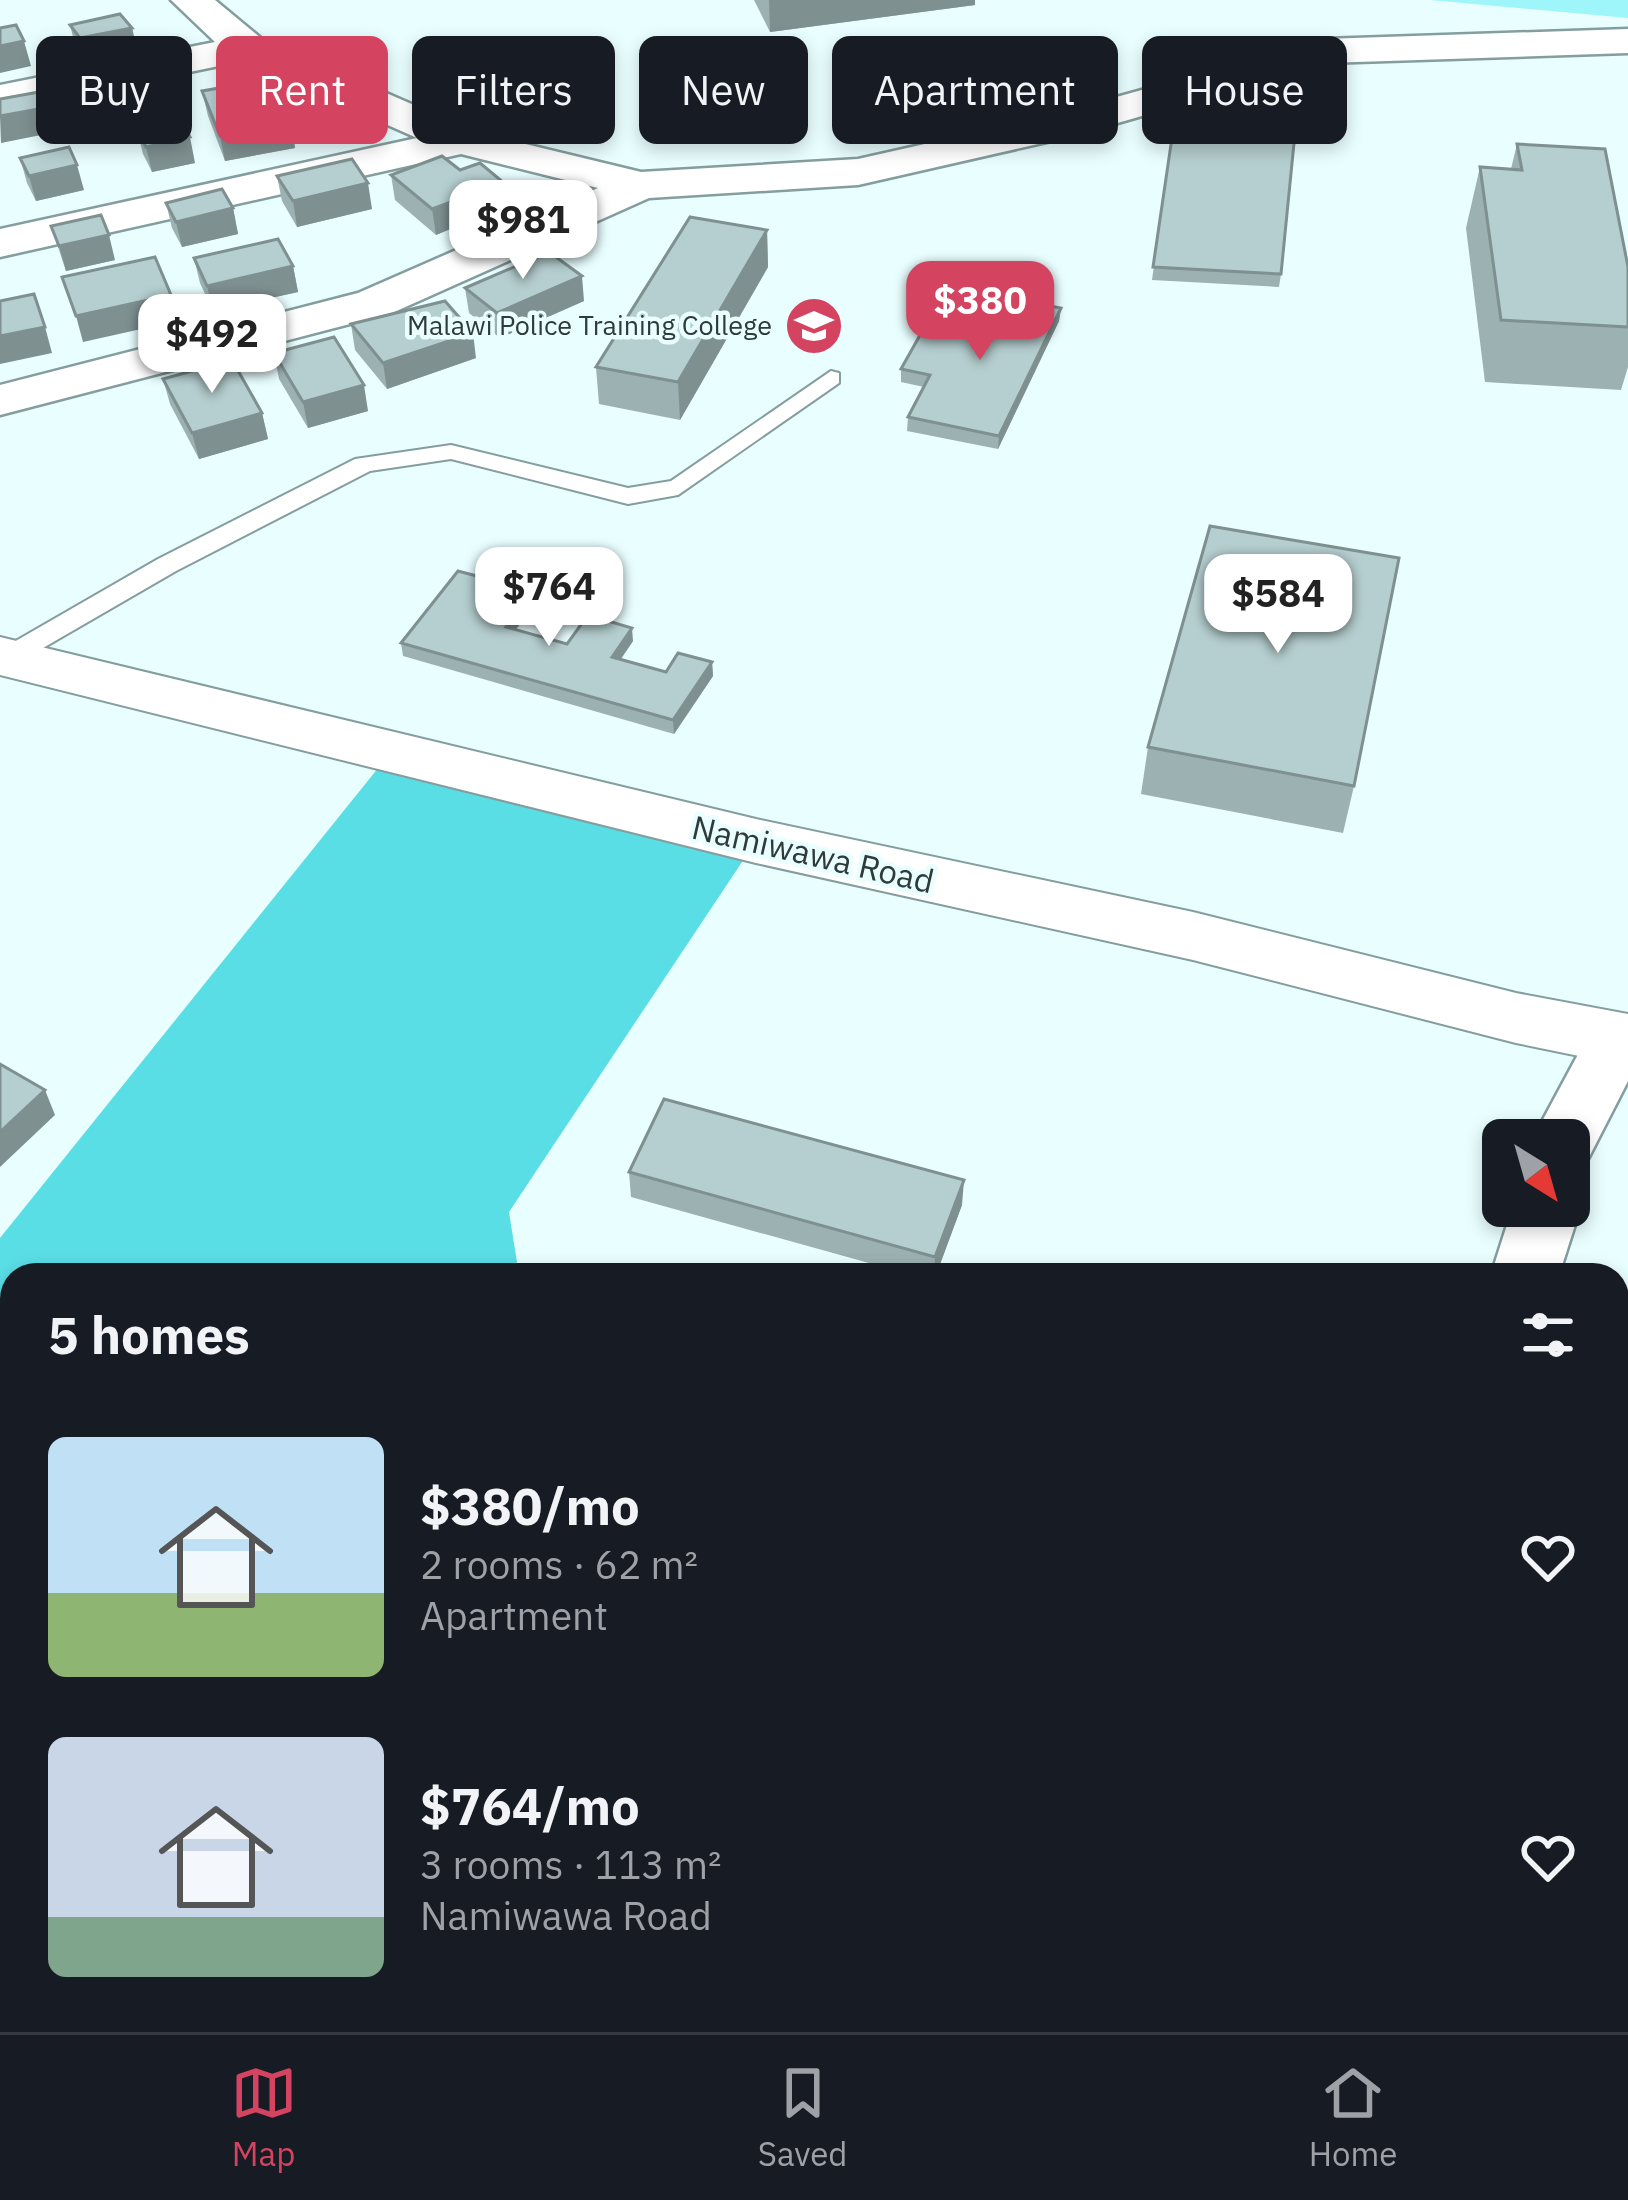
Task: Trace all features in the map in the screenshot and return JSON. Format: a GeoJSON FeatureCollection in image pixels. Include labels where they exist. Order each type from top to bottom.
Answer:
{"type":"FeatureCollection","features":[{"type":"Feature","properties":{"kind":"street"},"geometry":{"type":"LineString","coordinates":[[191,0],[233,36]]}},
{"type":"Feature","properties":{"kind":"street"},"geometry":{"type":"LineString","coordinates":[[473,144],[641,185],[858,172],[1054,128],[1324,51],[1628,41]]}},
{"type":"Feature","properties":{"kind":"street"},"geometry":{"type":"LineString","coordinates":[[0,98],[216,54]]}},
{"type":"Feature","properties":{"kind":"street"},"geometry":{"type":"LineString","coordinates":[[0,243],[447,144]]}},
{"type":"Feature","properties":{"kind":"street"},"geometry":{"type":"LineString","coordinates":[[0,400],[46,392],[374,303],[641,185]]}},
{"type":"Feature","properties":{"kind":"street","name":"Namiwawa Road"},"geometry":{"type":"LineString","coordinates":[[3,658],[756,841],[1193,936],[1516,1018],[1623,1039]]}},
{"type":"Feature","properties":{"kind":"street"},"geometry":{"type":"LineString","coordinates":[[1577,1119],[1623,1039]]}},
{"type":"Feature","properties":{"kind":"street"},"geometry":{"type":"LineString","coordinates":[[1529,1263],[1540,1227]]}},
{"type":"Feature","properties":{"kind":"lane"},"geometry":{"type":"LineString","coordinates":[[3,658],[167,565],[364,464],[451,452],[628,496],[679,487],[830,378]]}},
{"type":"Feature","properties":{"kind":"shaded area"},"geometry":{"type":"Polygon","coordinates":[[[1430,0],[1628,0],[1628,18],[1430,0]]]}},
{"type":"Feature","properties":{"kind":"shaded area"},"geometry":{"type":"Polygon","coordinates":[[[391,752],[756,841],[509,1212],[517,1263],[0,1263],[0,1238],[391,752]]]}},
{"type":"Feature","properties":{"kind":"building"},"geometry":{"type":"Polygon","coordinates":[[[120,14],[132,28],[78,36],[70,25],[120,14]]]}},
{"type":"Feature","properties":{"kind":"building"},"geometry":{"type":"Polygon","coordinates":[[[16,25],[24,41],[0,46],[0,28],[16,25]]]}},
{"type":"Feature","properties":{"kind":"building"},"geometry":{"type":"Polygon","coordinates":[[[216,89],[216,126],[202,91],[216,89]]]}},
{"type":"Feature","properties":{"kind":"building"},"geometry":{"type":"Polygon","coordinates":[[[36,93],[36,109],[0,116],[0,99],[36,93]]]}},
{"type":"Feature","properties":{"kind":"building"},"geometry":{"type":"Polygon","coordinates":[[[1171,144],[1294,144],[1281,274],[1153,267],[1171,144]]]}},
{"type":"Feature","properties":{"kind":"building"},"geometry":{"type":"Polygon","coordinates":[[[1517,144],[1605,149],[1628,267],[1628,327],[1501,320],[1480,167],[1522,170],[1517,144]]]}},
{"type":"Feature","properties":{"kind":"building"},"geometry":{"type":"Polygon","coordinates":[[[69,147],[77,165],[29,176],[20,158],[69,147]]]}},
{"type":"Feature","properties":{"kind":"building"},"geometry":{"type":"Polygon","coordinates":[[[442,156],[460,170],[480,163],[504,183],[490,188],[500,196],[462,211],[451,202],[432,209],[391,175],[442,156]]]}},
{"type":"Feature","properties":{"kind":"building"},"geometry":{"type":"Polygon","coordinates":[[[352,159],[368,183],[293,201],[277,176],[352,159]]]}},
{"type":"Feature","properties":{"kind":"building"},"geometry":{"type":"Polygon","coordinates":[[[222,189],[233,208],[176,222],[166,203],[222,189]]]}},
{"type":"Feature","properties":{"kind":"building"},"geometry":{"type":"Polygon","coordinates":[[[101,215],[109,235],[59,246],[51,226],[101,215]]]}},
{"type":"Feature","properties":{"kind":"building"},"geometry":{"type":"Polygon","coordinates":[[[690,217],[767,230],[678,382],[596,367],[690,217]]]}},
{"type":"Feature","properties":{"kind":"building"},"geometry":{"type":"Polygon","coordinates":[[[278,239],[293,266],[207,286],[194,258],[278,239]]]}},
{"type":"Feature","properties":{"kind":"building"},"geometry":{"type":"Polygon","coordinates":[[[549,252],[582,276],[497,313],[465,288],[549,252]]]}},
{"type":"Feature","properties":{"kind":"building"},"geometry":{"type":"Polygon","coordinates":[[[155,257],[171,295],[76,316],[62,277],[155,257]]]}},
{"type":"Feature","properties":{"kind":"building"},"geometry":{"type":"Polygon","coordinates":[[[976,292],[1061,308],[999,436],[908,417],[930,375],[901,369],[924,328],[954,334],[976,292]]]}},
{"type":"Feature","properties":{"kind":"building"},"geometry":{"type":"Polygon","coordinates":[[[34,294],[45,327],[0,336],[0,301],[34,294]]]}},
{"type":"Feature","properties":{"kind":"building"},"geometry":{"type":"Polygon","coordinates":[[[445,301],[473,333],[383,363],[351,324],[445,301]]]}},
{"type":"Feature","properties":{"kind":"building"},"geometry":{"type":"Polygon","coordinates":[[[334,337],[364,385],[303,402],[274,353],[334,337]]]}},
{"type":"Feature","properties":{"kind":"building"},"geometry":{"type":"Polygon","coordinates":[[[232,360],[262,413],[192,433],[163,379],[232,360]]]}},
{"type":"Feature","properties":{"kind":"building"},"geometry":{"type":"Polygon","coordinates":[[[1210,526],[1399,558],[1354,786],[1148,747],[1210,526]]]}},
{"type":"Feature","properties":{"kind":"building"},"geometry":{"type":"Polygon","coordinates":[[[458,571],[533,591],[506,627],[567,644],[588,615],[632,628],[612,657],[666,672],[678,653],[712,662],[673,720],[401,643],[458,571]]]}},
{"type":"Feature","properties":{"kind":"building"},"geometry":{"type":"Polygon","coordinates":[[[0,1064],[45,1090],[0,1132],[0,1064]]]}},
{"type":"Feature","properties":{"kind":"building"},"geometry":{"type":"Polygon","coordinates":[[[664,1099],[964,1180],[935,1257],[629,1172],[664,1099]]]}},
{"type":"Feature","properties":{"kind":"place","name":"Malawi Police Training College"},"geometry":{"type":"Point","coordinates":[814,326]}}]}
